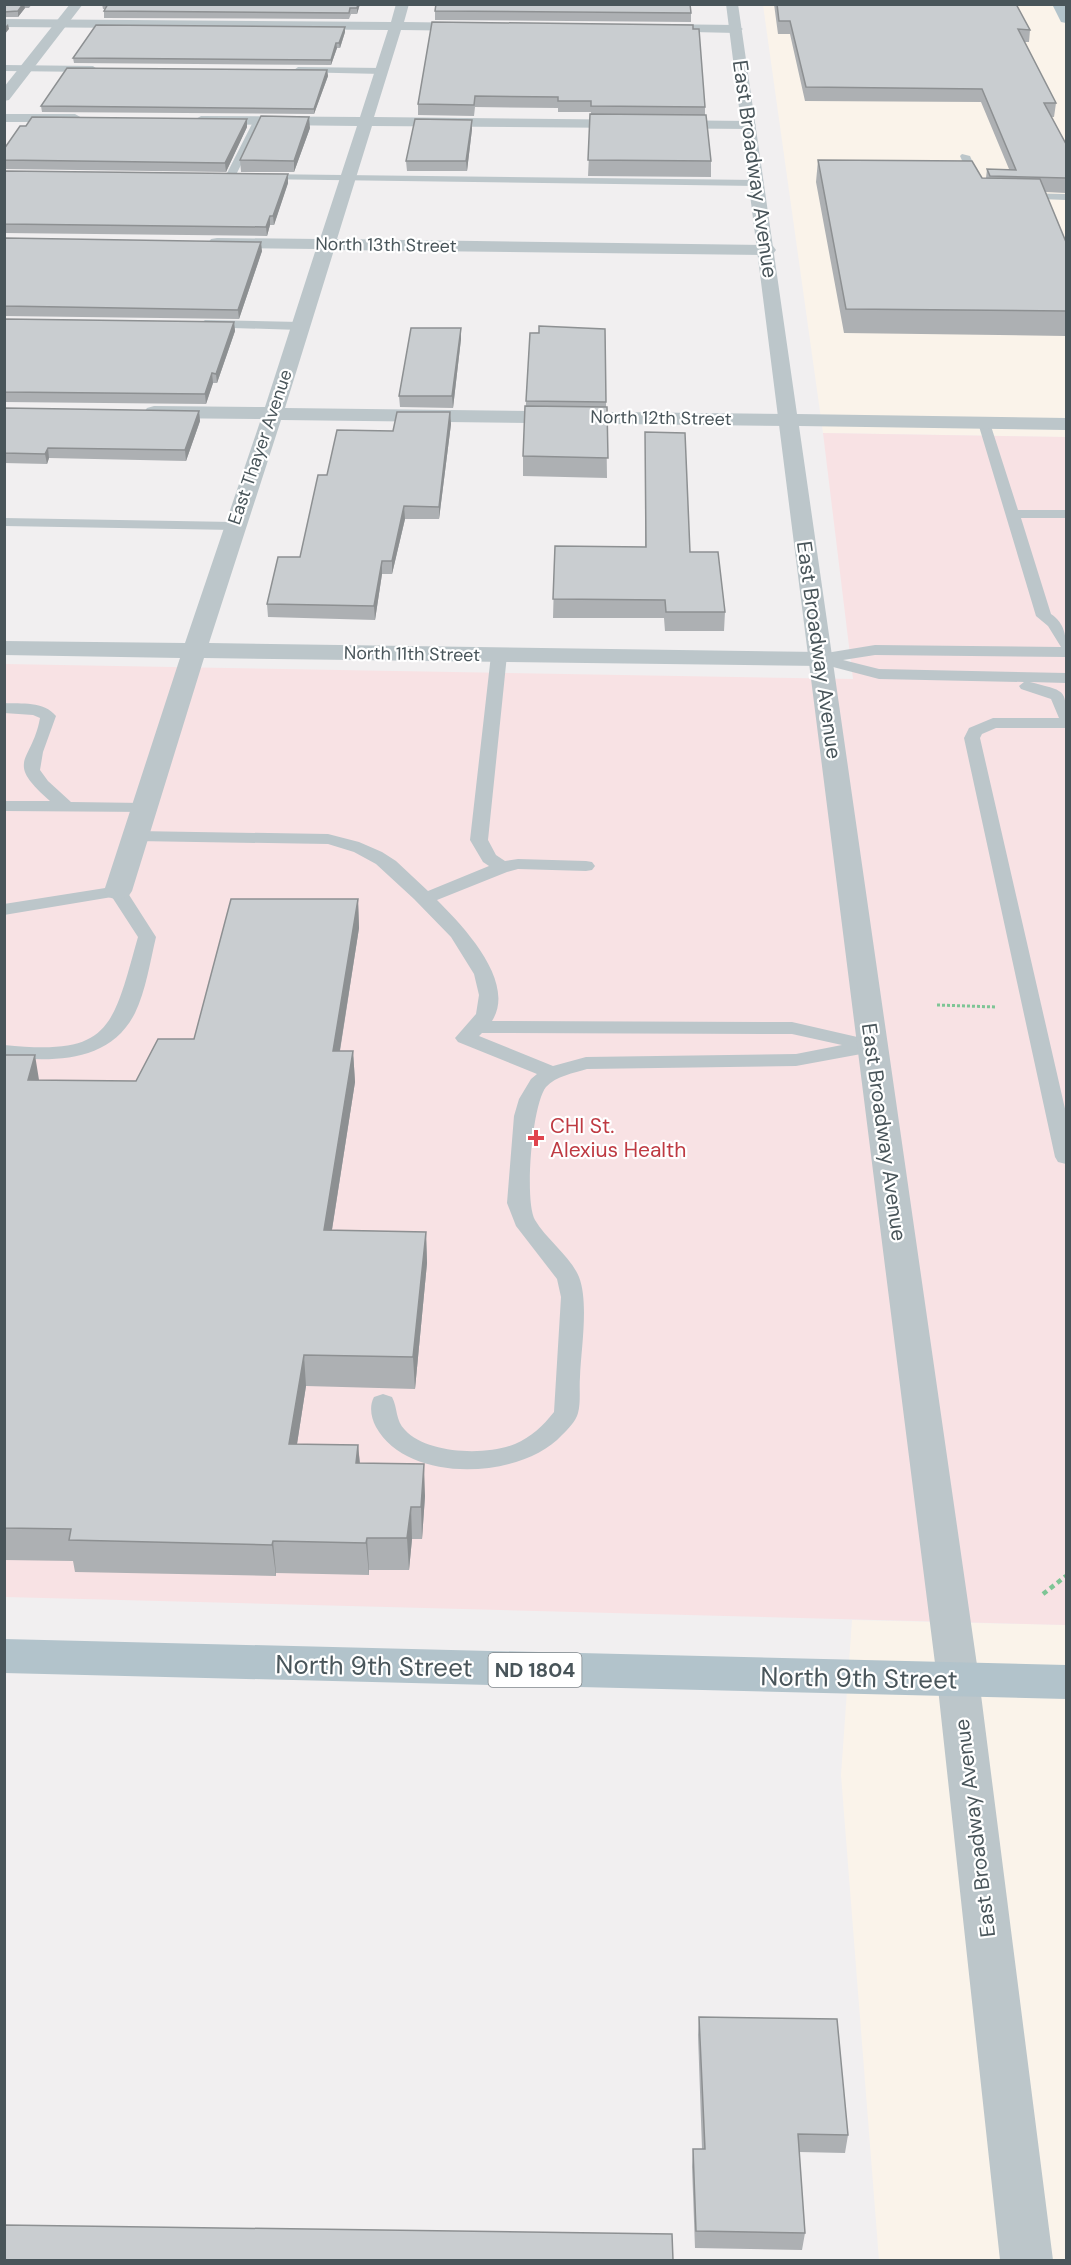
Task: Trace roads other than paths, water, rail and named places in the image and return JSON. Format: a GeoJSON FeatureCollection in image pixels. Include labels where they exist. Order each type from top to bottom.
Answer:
{"type":"FeatureCollection","features":[{"type":"Feature","properties":{"kind":"main road"},"geometry":{"type":"LineString","coordinates":[[1058,4],[1066,20]]}},
{"type":"Feature","properties":{"kind":"main road","name":"North 9th Street"},"geometry":{"type":"LineString","coordinates":[[4,1656],[1066,1682]]}},
{"type":"Feature","properties":{"kind":"street"},"geometry":{"type":"LineString","coordinates":[[4,97],[77,4]]}},
{"type":"Feature","properties":{"kind":"street","name":"East Thayer Avenue"},"geometry":{"type":"LineString","coordinates":[[118,891],[404,4]]}},
{"type":"Feature","properties":{"kind":"street","name":"East Broadway Avenue"},"geometry":{"type":"LineString","coordinates":[[732,4],[958,1679],[1027,2260]]}},
{"type":"Feature","properties":{"kind":"street"},"geometry":{"type":"LineString","coordinates":[[4,23],[486,27]]}},
{"type":"Feature","properties":{"kind":"street"},"geometry":{"type":"LineString","coordinates":[[644,28],[736,29]]}},
{"type":"Feature","properties":{"kind":"street"},"geometry":{"type":"LineString","coordinates":[[4,118],[85,118]]}},
{"type":"Feature","properties":{"kind":"street"},"geometry":{"type":"LineString","coordinates":[[189,120],[748,124]]}},
{"type":"Feature","properties":{"kind":"street","name":"North 13th Street"},"geometry":{"type":"LineString","coordinates":[[195,243],[767,250]]}},
{"type":"Feature","properties":{"kind":"street","name":"North 12th Street"},"geometry":{"type":"LineString","coordinates":[[133,411],[1066,424]]}},
{"type":"Feature","properties":{"kind":"street","name":"North 11th Street"},"geometry":{"type":"LineString","coordinates":[[4,648],[820,659]]}},
{"type":"Feature","properties":{"kind":"lane"},"geometry":{"type":"LineString","coordinates":[[4,68],[98,69]]}},
{"type":"Feature","properties":{"kind":"lane"},"geometry":{"type":"LineString","coordinates":[[287,70],[382,71]]}},
{"type":"Feature","properties":{"kind":"lane"},"geometry":{"type":"LineString","coordinates":[[230,177],[258,120]]}},
{"type":"Feature","properties":{"kind":"lane"},"geometry":{"type":"LineString","coordinates":[[965,156],[983,196]]}},
{"type":"Feature","properties":{"kind":"lane"},"geometry":{"type":"LineString","coordinates":[[219,177],[242,177]]}},
{"type":"Feature","properties":{"kind":"lane"},"geometry":{"type":"LineString","coordinates":[[254,177],[757,183]]}},
{"type":"Feature","properties":{"kind":"lane"},"geometry":{"type":"LineString","coordinates":[[1007,196],[1066,197]]}},
{"type":"Feature","properties":{"kind":"lane"},"geometry":{"type":"LineString","coordinates":[[194,324],[300,326]]}},
{"type":"Feature","properties":{"kind":"lane"},"geometry":{"type":"LineString","coordinates":[[984,423],[1044,616],[1058,626],[1065,658]]}},
{"type":"Feature","properties":{"kind":"lane"},"geometry":{"type":"LineString","coordinates":[[1012,514],[1066,514]]}},
{"type":"Feature","properties":{"kind":"lane"},"geometry":{"type":"LineString","coordinates":[[4,522],[234,526]]}},
{"type":"Feature","properties":{"kind":"lane"},"geometry":{"type":"LineString","coordinates":[[1040,644],[1039,622],[1044,616]]}},
{"type":"Feature","properties":{"kind":"lane"},"geometry":{"type":"LineString","coordinates":[[820,659],[875,650],[1040,644],[1065,658]]}},
{"type":"Feature","properties":{"kind":"lane"},"geometry":{"type":"LineString","coordinates":[[499,655],[479,840],[489,858],[502,867]]}},
{"type":"Feature","properties":{"kind":"lane"},"geometry":{"type":"LineString","coordinates":[[820,659],[879,674],[934,675],[1065,658]]}},
{"type":"Feature","properties":{"kind":"lane"},"geometry":{"type":"LineString","coordinates":[[934,675],[987,685],[1046,689],[1058,697],[1066,716]]}},
{"type":"Feature","properties":{"kind":"lane"},"geometry":{"type":"LineString","coordinates":[[4,708],[37,710],[48,716],[30,769],[33,778],[67,807]]}},
{"type":"Feature","properties":{"kind":"lane"},"geometry":{"type":"LineString","coordinates":[[1066,723],[993,723],[975,731],[972,738],[1066,1157]]}},
{"type":"Feature","properties":{"kind":"lane"},"geometry":{"type":"LineString","coordinates":[[4,806],[144,808]]}},
{"type":"Feature","properties":{"kind":"lane"},"geometry":{"type":"LineString","coordinates":[[136,836],[328,839],[355,844],[375,853],[424,899],[474,953],[486,977],[486,1013],[477,1027],[465,1038],[552,1073]]}},
{"type":"Feature","properties":{"kind":"lane"},"geometry":{"type":"LineString","coordinates":[[424,899],[502,867],[518,864],[586,866]]}},
{"type":"Feature","properties":{"kind":"lane"},"geometry":{"type":"LineString","coordinates":[[4,910],[45,901],[118,891],[124,903],[143,926],[147,937],[124,1014],[116,1028],[101,1040],[84,1049],[64,1053],[4,1051]]}},
{"type":"Feature","properties":{"kind":"lane"},"geometry":{"type":"LineString","coordinates":[[477,1027],[792,1028],[872,1046]]}},
{"type":"Feature","properties":{"kind":"lane"},"geometry":{"type":"LineString","coordinates":[[383,1403],[387,1426],[403,1442],[428,1454],[456,1459],[487,1460],[516,1453],[547,1436],[566,1414],[572,1297],[568,1276],[524,1221],[518,1203],[524,1116],[529,1099],[538,1083],[552,1073],[586,1063],[796,1060],[872,1046]]}},
{"type":"Feature","properties":{"kind":"place","name":"CHI St. Alexius Health"},"geometry":{"type":"Point","coordinates":[536,1138]}}]}
